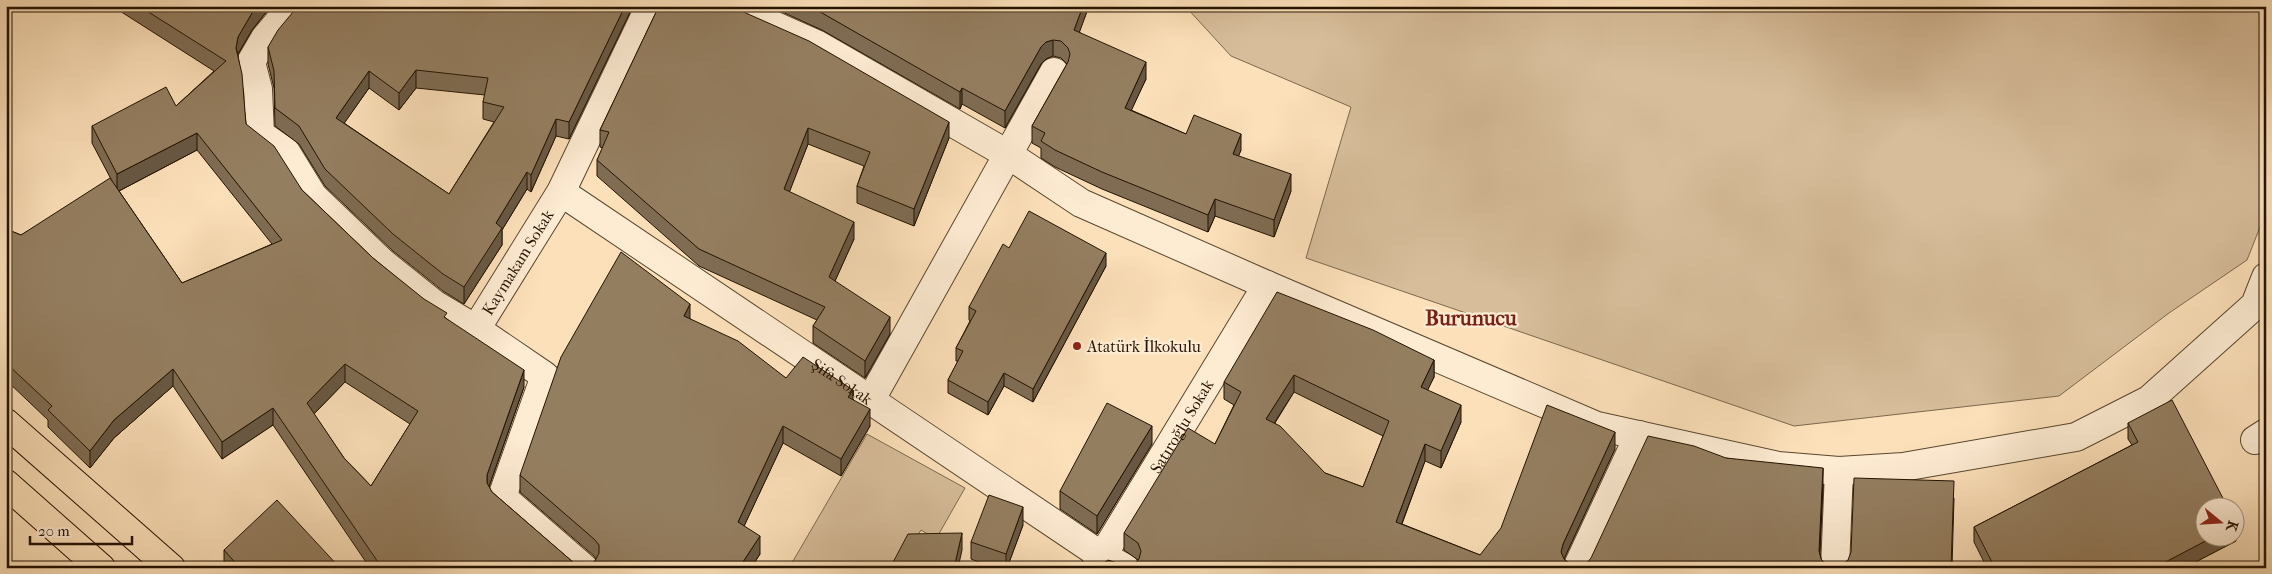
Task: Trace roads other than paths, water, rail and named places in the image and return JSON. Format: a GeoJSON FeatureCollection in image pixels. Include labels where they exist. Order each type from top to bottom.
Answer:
{"type":"FeatureCollection","features":[{"type":"Feature","properties":{"kind":"main road"},"geometry":{"type":"LineString","coordinates":[[6,423],[171,568]]}},
{"type":"Feature","properties":{"kind":"main road"},"geometry":{"type":"LineString","coordinates":[[6,484],[101,568]]}},
{"type":"Feature","properties":{"kind":"street"},"geometry":{"type":"LineString","coordinates":[[292,6],[265,38],[251,62],[258,89],[260,134],[286,152],[312,196],[383,263],[434,304],[476,328]]}},
{"type":"Feature","properties":{"kind":"street","name":"Kaymakam Sokak"},"geometry":{"type":"LineString","coordinates":[[584,568],[502,497],[545,376],[476,328],[561,192],[650,6]]}},
{"type":"Feature","properties":{"kind":"street"},"geometry":{"type":"LineString","coordinates":[[730,6],[816,44],[1009,155],[1081,203],[1267,285],[1597,426],[1778,466],[1839,471],[1903,467],[2076,437],[2149,400],[2255,305],[2266,277]]}},
{"type":"Feature","properties":{"kind":"street"},"geometry":{"type":"LineString","coordinates":[[870,401],[1054,72]]}},
{"type":"Feature","properties":{"kind":"street","name":"Şifa Sokak"},"geometry":{"type":"LineString","coordinates":[[561,192],[1107,564]]}},
{"type":"Feature","properties":{"kind":"street","name":"Satıroğlu Sokak"},"geometry":{"type":"LineString","coordinates":[[1107,564],[1267,285]]}},
{"type":"Feature","properties":{"kind":"street"},"geometry":{"type":"LineString","coordinates":[[1577,568],[1639,435]]}},
{"type":"Feature","properties":{"kind":"street"},"geometry":{"type":"LineString","coordinates":[[1835,568],[1839,471]]}},
{"type":"Feature","properties":{"kind":"place","name":"Atatürk İlkokulu"},"geometry":{"type":"Point","coordinates":[1077,346]}},
{"type":"Feature","properties":{"kind":"district","name":"Burunucu"},"geometry":{"type":"Point","coordinates":[1471,318]}}]}
